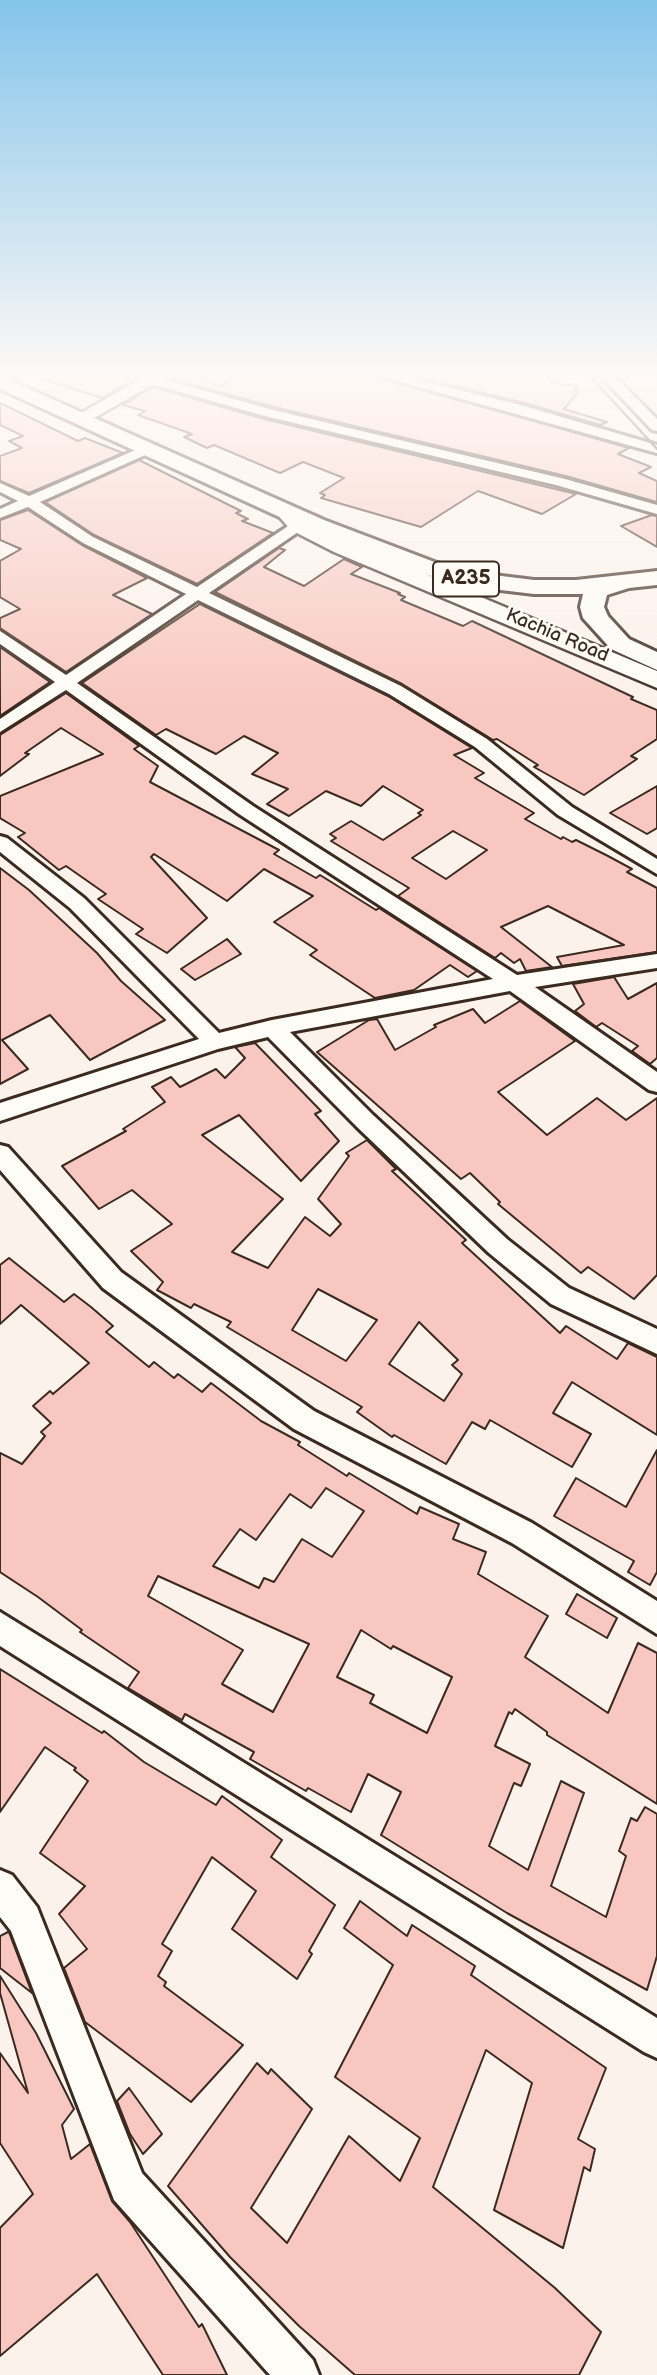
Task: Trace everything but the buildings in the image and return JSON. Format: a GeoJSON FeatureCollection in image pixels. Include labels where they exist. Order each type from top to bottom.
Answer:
{"type":"FeatureCollection","features":[{"type":"Feature","properties":{"kind":"highway","name":"Kachia Road"},"geometry":{"type":"LineString","coordinates":[[224,486],[292,518]]}},
{"type":"Feature","properties":{"kind":"highway","name":"Kachia Road"},"geometry":{"type":"LineString","coordinates":[[253,486],[321,516],[449,563],[499,574],[534,577],[657,570]]}},
{"type":"Feature","properties":{"kind":"highway","name":"A235"},"geometry":{"type":"LineString","coordinates":[[292,518],[467,579],[534,587],[576,587],[657,579]]}},
{"type":"Feature","properties":{"kind":"highway"},"geometry":{"type":"LineString","coordinates":[[632,580],[596,591],[592,607],[601,625],[620,644],[657,662]]}},
{"type":"Feature","properties":{"kind":"main road","name":"Kachia Road"},"geometry":{"type":"LineString","coordinates":[[292,518],[342,547],[556,635],[657,680]]}},
{"type":"Feature","properties":{"kind":"street"},"geometry":{"type":"LineString","coordinates":[[0,514],[63,486]]}},
{"type":"Feature","properties":{"kind":"street"},"geometry":{"type":"LineString","coordinates":[[573,486],[657,510]]}},
{"type":"Feature","properties":{"kind":"street"},"geometry":{"type":"LineString","coordinates":[[0,487],[29,501],[88,540],[395,690],[481,743],[565,811],[657,868]]}},
{"type":"Feature","properties":{"kind":"street"},"geometry":{"type":"LineString","coordinates":[[0,727],[198,594],[292,518]]}},
{"type":"Feature","properties":{"kind":"street"},"geometry":{"type":"LineString","coordinates":[[0,636],[246,810],[514,983],[657,1084]]}},
{"type":"Feature","properties":{"kind":"street"},"geometry":{"type":"LineString","coordinates":[[0,842],[78,904],[215,1042]]}},
{"type":"Feature","properties":{"kind":"street"},"geometry":{"type":"LineString","coordinates":[[0,1112],[215,1042],[272,1028],[514,983],[657,961]]}},
{"type":"Feature","properties":{"kind":"street"},"geometry":{"type":"LineString","coordinates":[[272,1028],[365,1121],[498,1246],[560,1296],[657,1342]]}},
{"type":"Feature","properties":{"kind":"street"},"geometry":{"type":"LineString","coordinates":[[0,1154],[111,1280],[304,1420],[522,1533],[657,1619]]}},
{"type":"Feature","properties":{"kind":"street"},"geometry":{"type":"LineString","coordinates":[[0,1628],[657,2039]]}},
{"type":"Feature","properties":{"kind":"street"},"geometry":{"type":"LineString","coordinates":[[0,1887],[24,1920],[128,2186],[298,2375]]}}]}
